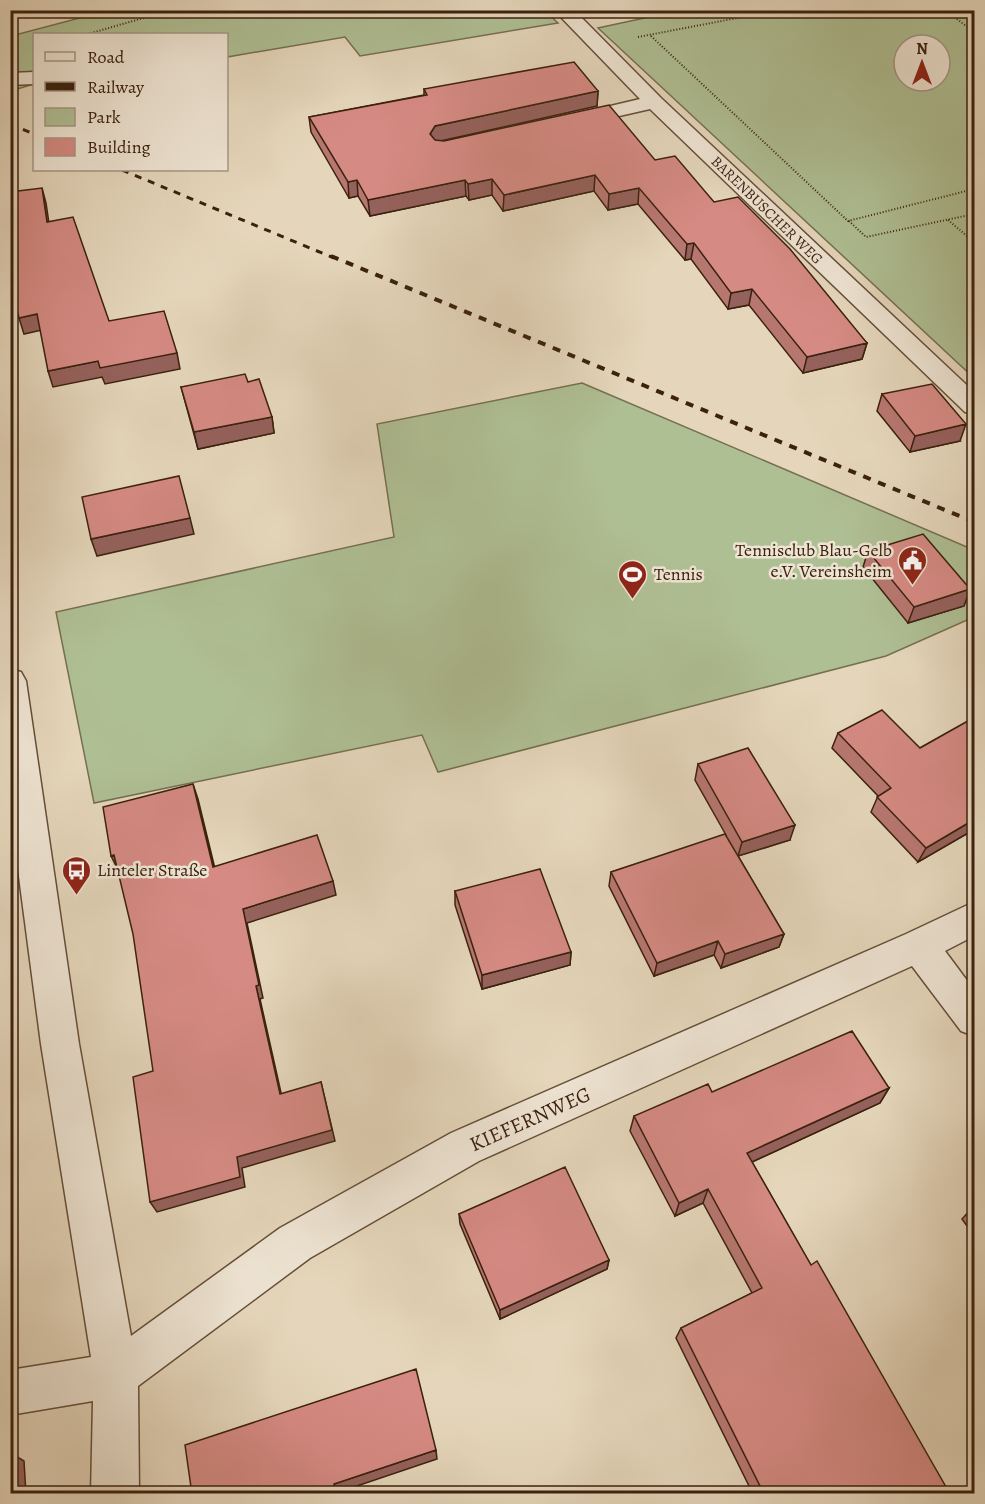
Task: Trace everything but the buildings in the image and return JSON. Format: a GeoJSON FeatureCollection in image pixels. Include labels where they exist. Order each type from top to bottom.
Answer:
{"type":"FeatureCollection","features":[{"type":"Feature","properties":{"kind":"street","name":"BARENBUSCHER WEG"},"geometry":{"type":"LineString","coordinates":[[563,10],[654,102],[975,406]]}},
{"type":"Feature","properties":{"kind":"street"},"geometry":{"type":"LineString","coordinates":[[10,79],[33,78]]}},
{"type":"Feature","properties":{"kind":"street"},"geometry":{"type":"LineString","coordinates":[[552,125],[654,102]]}},
{"type":"Feature","properties":{"kind":"street"},"geometry":{"type":"LineString","coordinates":[[10,681],[60,1044],[116,1375],[115,1494]]}},
{"type":"Feature","properties":{"kind":"street","name":"KIEFERNWEG"},"geometry":{"type":"LineString","coordinates":[[116,1375],[295,1243],[465,1147],[920,946],[975,918]]}},
{"type":"Feature","properties":{"kind":"street"},"geometry":{"type":"LineString","coordinates":[[920,946],[975,1019]]}},
{"type":"Feature","properties":{"kind":"street"},"geometry":{"type":"LineString","coordinates":[[10,1393],[116,1375]]}},
{"type":"Feature","properties":{"kind":"path"},"geometry":{"type":"LineString","coordinates":[[91,33],[171,10]]}},
{"type":"Feature","properties":{"kind":"path"},"geometry":{"type":"LineString","coordinates":[[779,10],[651,36],[866,237],[975,214]]}},
{"type":"Feature","properties":{"kind":"path"},"geometry":{"type":"LineString","coordinates":[[945,10],[975,32]]}},
{"type":"Feature","properties":{"kind":"path"},"geometry":{"type":"LineString","coordinates":[[848,220],[975,189]]}},
{"type":"Feature","properties":{"kind":"path"},"geometry":{"type":"LineString","coordinates":[[948,220],[975,242]]}},
{"type":"Feature","properties":{"kind":"green space"},"geometry":{"type":"Polygon","coordinates":[[[544,10],[558,23],[360,56],[345,37],[228,57],[228,33],[33,33],[33,84],[11,91],[11,36],[106,11],[544,10]]]}},
{"type":"Feature","properties":{"kind":"green space"},"geometry":{"type":"Polygon","coordinates":[[[677,11],[974,11],[974,378],[598,28],[677,11]]]}},
{"type":"Feature","properties":{"kind":"green space"},"geometry":{"type":"Polygon","coordinates":[[[582,383],[974,550],[974,617],[886,656],[438,772],[422,735],[94,803],[56,612],[394,537],[377,424],[582,383]]]}},
{"type":"Feature","properties":{"kind":"railway"},"geometry":{"type":"LineString","coordinates":[[10,124],[33,134]]}},
{"type":"Feature","properties":{"kind":"railway"},"geometry":{"type":"LineString","coordinates":[[124,171],[334,258]]}},
{"type":"Feature","properties":{"kind":"railway"},"geometry":{"type":"LineString","coordinates":[[331,256],[974,522]]}},
{"type":"Feature","properties":{"kind":"place","name":"Tennisclub Blau-Gelb e.V. Vereinsheim"},"geometry":{"type":"Point","coordinates":[913,586]}},
{"type":"Feature","properties":{"kind":"place","name":"Tennis"},"geometry":{"type":"Point","coordinates":[633,600]}},
{"type":"Feature","properties":{"kind":"place","name":"Linteler Straße"},"geometry":{"type":"Point","coordinates":[76,896]}}]}
